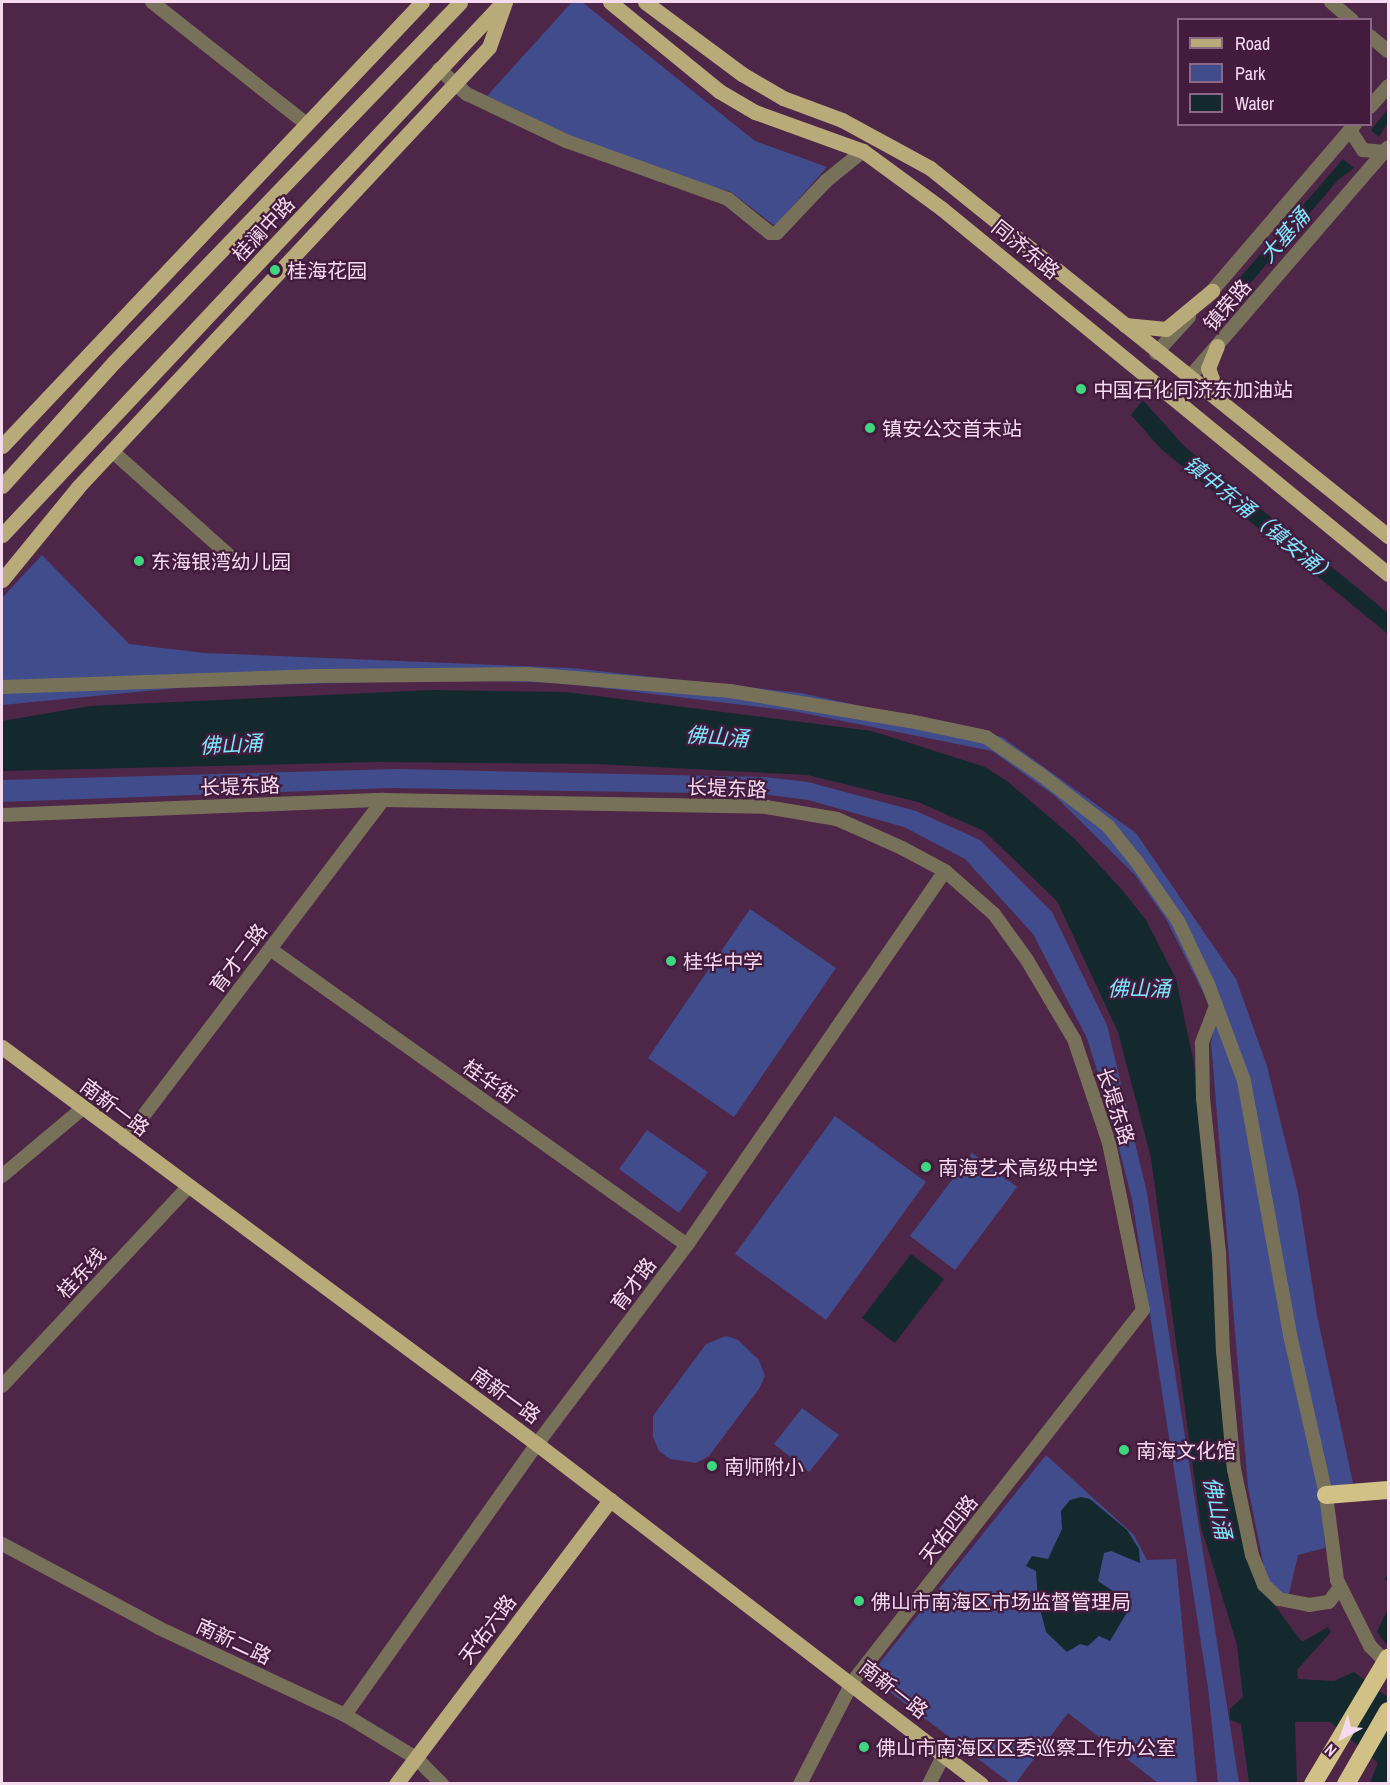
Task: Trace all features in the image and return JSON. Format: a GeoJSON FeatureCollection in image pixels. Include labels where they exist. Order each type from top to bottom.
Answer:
{"type":"FeatureCollection","features":[{"type":"Feature","properties":{"kind":"highway"},"geometry":{"type":"LineString","coordinates":[[1326,1495],[1389,1490]]}},
{"type":"Feature","properties":{"kind":"highway"},"geometry":{"type":"LineString","coordinates":[[1313,1784],[1389,1658]]}},
{"type":"Feature","properties":{"kind":"highway"},"geometry":{"type":"LineString","coordinates":[[1346,1784],[1389,1711]]}},
{"type":"Feature","properties":{"kind":"main road"},"geometry":{"type":"LineString","coordinates":[[2,446],[68,379],[305,123],[422,2]]}},
{"type":"Feature","properties":{"kind":"main road","name":"桂澜中路"},"geometry":{"type":"LineString","coordinates":[[2,484],[86,391],[460,2]]}},
{"type":"Feature","properties":{"kind":"main road"},"geometry":{"type":"LineString","coordinates":[[2,580],[112,451],[489,47],[504,2]]}},
{"type":"Feature","properties":{"kind":"main road","name":"桂澜中路"},"geometry":{"type":"LineString","coordinates":[[52,483],[504,2]]}},
{"type":"Feature","properties":{"kind":"main road","name":"同济东路"},"geometry":{"type":"LineString","coordinates":[[610,2],[719,91],[755,112],[863,151],[941,207],[1389,574]]}},
{"type":"Feature","properties":{"kind":"main road","name":"同济东路"},"geometry":{"type":"LineString","coordinates":[[643,2],[742,74],[783,98],[842,120],[930,168],[1188,379],[1389,536]]}},
{"type":"Feature","properties":{"kind":"main road"},"geometry":{"type":"LineString","coordinates":[[305,123],[327,140]]}},
{"type":"Feature","properties":{"kind":"main road"},"geometry":{"type":"LineString","coordinates":[[357,158],[372,172]]}},
{"type":"Feature","properties":{"kind":"main road"},"geometry":{"type":"LineString","coordinates":[[260,293],[321,197]]}},
{"type":"Feature","properties":{"kind":"main road"},"geometry":{"type":"LineString","coordinates":[[260,293],[276,246]]}},
{"type":"Feature","properties":{"kind":"main road"},"geometry":{"type":"LineString","coordinates":[[1124,325],[1166,329],[1212,291]]}},
{"type":"Feature","properties":{"kind":"main road"},"geometry":{"type":"LineString","coordinates":[[1217,345],[1208,368],[1220,402]]}},
{"type":"Feature","properties":{"kind":"main road"},"geometry":{"type":"LineString","coordinates":[[68,379],[86,391]]}},
{"type":"Feature","properties":{"kind":"main road"},"geometry":{"type":"LineString","coordinates":[[96,437],[112,451]]}},
{"type":"Feature","properties":{"kind":"main road"},"geometry":{"type":"LineString","coordinates":[[2,535],[52,483]]}},
{"type":"Feature","properties":{"kind":"main road"},"geometry":{"type":"LineString","coordinates":[[2,549],[52,483]]}},
{"type":"Feature","properties":{"kind":"main road","name":"南新一路"},"geometry":{"type":"LineString","coordinates":[[2,1047],[537,1444],[981,1784]]}},
{"type":"Feature","properties":{"kind":"main road","name":"天佑六路"},"geometry":{"type":"LineString","coordinates":[[396,1784],[610,1500]]}},
{"type":"Feature","properties":{"kind":"street"},"geometry":{"type":"LineString","coordinates":[[152,2],[305,123]]}},
{"type":"Feature","properties":{"kind":"street"},"geometry":{"type":"LineString","coordinates":[[1331,2],[1350,18]]}},
{"type":"Feature","properties":{"kind":"street"},"geometry":{"type":"LineString","coordinates":[[1372,37],[1389,51]]}},
{"type":"Feature","properties":{"kind":"street"},"geometry":{"type":"LineString","coordinates":[[440,69],[467,94],[566,141],[728,199],[770,233],[777,233],[826,181],[863,151]]}},
{"type":"Feature","properties":{"kind":"street"},"geometry":{"type":"LineString","coordinates":[[1372,106],[1389,86]]}},
{"type":"Feature","properties":{"kind":"street"},"geometry":{"type":"LineString","coordinates":[[1353,127],[1363,150],[1387,150]]}},
{"type":"Feature","properties":{"kind":"street","name":"镇荣路"},"geometry":{"type":"LineString","coordinates":[[1156,353],[1353,127]]}},
{"type":"Feature","properties":{"kind":"street","name":"镇荣路"},"geometry":{"type":"LineString","coordinates":[[1188,379],[1387,150]]}},
{"type":"Feature","properties":{"kind":"street"},"geometry":{"type":"LineString","coordinates":[[112,451],[232,558]]}},
{"type":"Feature","properties":{"kind":"street"},"geometry":{"type":"LineString","coordinates":[[2,687],[318,676],[527,674],[730,691],[986,737],[1108,826],[1178,921],[1216,1006],[1244,1081],[1290,1335],[1326,1495],[1340,1587],[1370,1646],[1389,1664]]}},
{"type":"Feature","properties":{"kind":"street","name":"长堤东路"},"geometry":{"type":"LineString","coordinates":[[2,815],[383,800],[765,807],[837,819],[945,871],[994,914],[1027,960],[1074,1039],[1109,1143],[1143,1310]]}},
{"type":"Feature","properties":{"kind":"street","name":"育才二路"},"geometry":{"type":"LineString","coordinates":[[125,1140],[383,800]]}},
{"type":"Feature","properties":{"kind":"street","name":"育才路"},"geometry":{"type":"LineString","coordinates":[[345,1715],[537,1444],[687,1245],[945,871]]}},
{"type":"Feature","properties":{"kind":"street","name":"桂华街"},"geometry":{"type":"LineString","coordinates":[[270,949],[687,1245]]}},
{"type":"Feature","properties":{"kind":"street"},"geometry":{"type":"LineString","coordinates":[[1216,1006],[1202,1043],[1203,1098],[1219,1252],[1223,1351],[1234,1469],[1252,1555],[1263,1585],[1279,1599],[1309,1605],[1329,1602],[1340,1587]]}},
{"type":"Feature","properties":{"kind":"street"},"geometry":{"type":"LineString","coordinates":[[2,1176],[83,1108]]}},
{"type":"Feature","properties":{"kind":"street","name":"桂东线"},"geometry":{"type":"LineString","coordinates":[[2,1386],[188,1187]]}},
{"type":"Feature","properties":{"kind":"street","name":"天佑四路"},"geometry":{"type":"LineString","coordinates":[[800,1784],[852,1683],[1143,1310]]}},
{"type":"Feature","properties":{"kind":"street","name":"南新二路"},"geometry":{"type":"LineString","coordinates":[[2,1544],[159,1628],[345,1715],[416,1758],[442,1784]]}},
{"type":"Feature","properties":{"kind":"street"},"geometry":{"type":"LineString","coordinates":[[929,1784],[944,1754]]}},
{"type":"Feature","properties":{"kind":"green space"},"geometry":{"type":"Polygon","coordinates":[[[572,2],[582,2],[755,141],[827,167],[775,226],[731,192],[608,153],[487,96],[572,2]]]}},
{"type":"Feature","properties":{"kind":"green space"},"geometry":{"type":"Polygon","coordinates":[[[42,555],[129,644],[205,653],[571,668],[801,693],[1002,737],[1136,833],[1236,979],[1267,1066],[1298,1193],[1317,1315],[1353,1483],[1321,1490],[1325,1548],[1298,1555],[1288,1598],[1267,1582],[1248,1487],[1211,1043],[1216,1018],[1166,919],[1135,875],[1055,796],[992,751],[793,711],[563,683],[450,680],[188,687],[2,705],[2,598],[42,555]]]}},
{"type":"Feature","properties":{"kind":"green space"},"geometry":{"type":"Polygon","coordinates":[[[397,769],[764,777],[808,782],[916,811],[980,840],[1052,912],[1107,1025],[1147,1193],[1239,1783],[1218,1783],[1208,1688],[1132,1199],[1109,1109],[1087,1038],[1033,934],[965,859],[904,827],[808,800],[763,794],[391,788],[2,802],[2,780],[397,769]]]}},
{"type":"Feature","properties":{"kind":"green space"},"geometry":{"type":"Polygon","coordinates":[[[750,909],[836,968],[734,1117],[648,1058],[750,909]]]}},
{"type":"Feature","properties":{"kind":"green space"},"geometry":{"type":"Polygon","coordinates":[[[835,1116],[926,1182],[826,1320],[735,1254],[835,1116]]]}},
{"type":"Feature","properties":{"kind":"green space"},"geometry":{"type":"Polygon","coordinates":[[[647,1130],[708,1172],[679,1213],[619,1169],[647,1130]]]}},
{"type":"Feature","properties":{"kind":"green space"},"geometry":{"type":"Polygon","coordinates":[[[972,1153],[1017,1187],[955,1270],[910,1236],[972,1153]]]}},
{"type":"Feature","properties":{"kind":"green space"},"geometry":{"type":"Polygon","coordinates":[[[726,1336],[738,1340],[759,1360],[765,1376],[759,1389],[709,1456],[696,1463],[670,1459],[659,1451],[653,1437],[653,1416],[706,1344],[726,1336]]]}},
{"type":"Feature","properties":{"kind":"green space"},"geometry":{"type":"Polygon","coordinates":[[[802,1408],[839,1435],[809,1472],[774,1444],[802,1408]]]}},
{"type":"Feature","properties":{"kind":"green space"},"geometry":{"type":"Polygon","coordinates":[[[1046,1455],[1134,1535],[1147,1560],[1176,1559],[1197,1783],[1158,1783],[1068,1713],[1016,1783],[1010,1783],[874,1680],[878,1665],[1046,1455]]]}},
{"type":"Feature","properties":{"kind":"water"},"geometry":{"type":"Polygon","coordinates":[[[1388,109],[1388,122],[1379,137],[1371,130],[1388,109]]]}},
{"type":"Feature","properties":{"kind":"water","name":"大基涌"},"geometry":{"type":"Polygon","coordinates":[[[1343,159],[1354,168],[1338,180],[1226,312],[1217,304],[1343,159]]]}},
{"type":"Feature","properties":{"kind":"water","name":"镇中东涌（镇安涌）"},"geometry":{"type":"Polygon","coordinates":[[[1143,400],[1184,446],[1388,613],[1388,634],[1161,449],[1131,415],[1143,400]]]}},
{"type":"Feature","properties":{"kind":"water","name":"佛山涌"},"geometry":{"type":"Polygon","coordinates":[[[432,690],[566,692],[872,731],[985,767],[1007,781],[1075,839],[1123,891],[1146,920],[1176,979],[1194,1063],[1232,1481],[1255,1579],[1302,1642],[1328,1627],[1331,1632],[1297,1670],[1298,1679],[1334,1681],[1354,1672],[1388,1697],[1388,1783],[1370,1783],[1378,1763],[1330,1722],[1295,1722],[1297,1783],[1249,1783],[1241,1724],[1230,1720],[1230,1709],[1243,1697],[1237,1645],[1201,1527],[1151,1158],[1118,1032],[1057,901],[984,831],[918,802],[807,775],[596,764],[377,762],[2,771],[2,721],[90,706],[432,690]]]}},
{"type":"Feature","properties":{"kind":"water"},"geometry":{"type":"Polygon","coordinates":[[[911,1254],[944,1279],[895,1343],[862,1318],[911,1254]]]}},
{"type":"Feature","properties":{"kind":"water"},"geometry":{"type":"Polygon","coordinates":[[[1081,1497],[1090,1499],[1127,1530],[1139,1549],[1140,1563],[1111,1551],[1104,1553],[1098,1581],[1132,1604],[1110,1641],[1099,1636],[1088,1646],[1080,1644],[1067,1652],[1046,1632],[1038,1601],[1036,1571],[1026,1566],[1032,1556],[1048,1559],[1062,1529],[1061,1511],[1070,1500],[1081,1497]]]}},
{"type":"Feature","properties":{"kind":"water"},"geometry":{"type":"Polygon","coordinates":[[[1388,1608],[1388,1647],[1377,1632],[1388,1608]]]}},
{"type":"Feature","properties":{"kind":"place","name":"桂海花园"},"geometry":{"type":"Point","coordinates":[275,270]}},
{"type":"Feature","properties":{"kind":"place","name":"中国石化同济东加油站"},"geometry":{"type":"Point","coordinates":[1081,389]}},
{"type":"Feature","properties":{"kind":"place","name":"镇安公交首末站"},"geometry":{"type":"Point","coordinates":[870,428]}},
{"type":"Feature","properties":{"kind":"place","name":"东海银湾幼儿园"},"geometry":{"type":"Point","coordinates":[139,561]}},
{"type":"Feature","properties":{"kind":"place","name":"桂华中学"},"geometry":{"type":"Point","coordinates":[671,961]}},
{"type":"Feature","properties":{"kind":"place","name":"南海艺术高级中学"},"geometry":{"type":"Point","coordinates":[926,1167]}},
{"type":"Feature","properties":{"kind":"place","name":"南海文化馆"},"geometry":{"type":"Point","coordinates":[1124,1450]}},
{"type":"Feature","properties":{"kind":"place","name":"南师附小"},"geometry":{"type":"Point","coordinates":[712,1466]}},
{"type":"Feature","properties":{"kind":"place","name":"佛山市南海区市场监督管理局"},"geometry":{"type":"Point","coordinates":[859,1601]}},
{"type":"Feature","properties":{"kind":"place","name":"佛山市南海区区委巡察工作办公室"},"geometry":{"type":"Point","coordinates":[864,1747]}}]}
